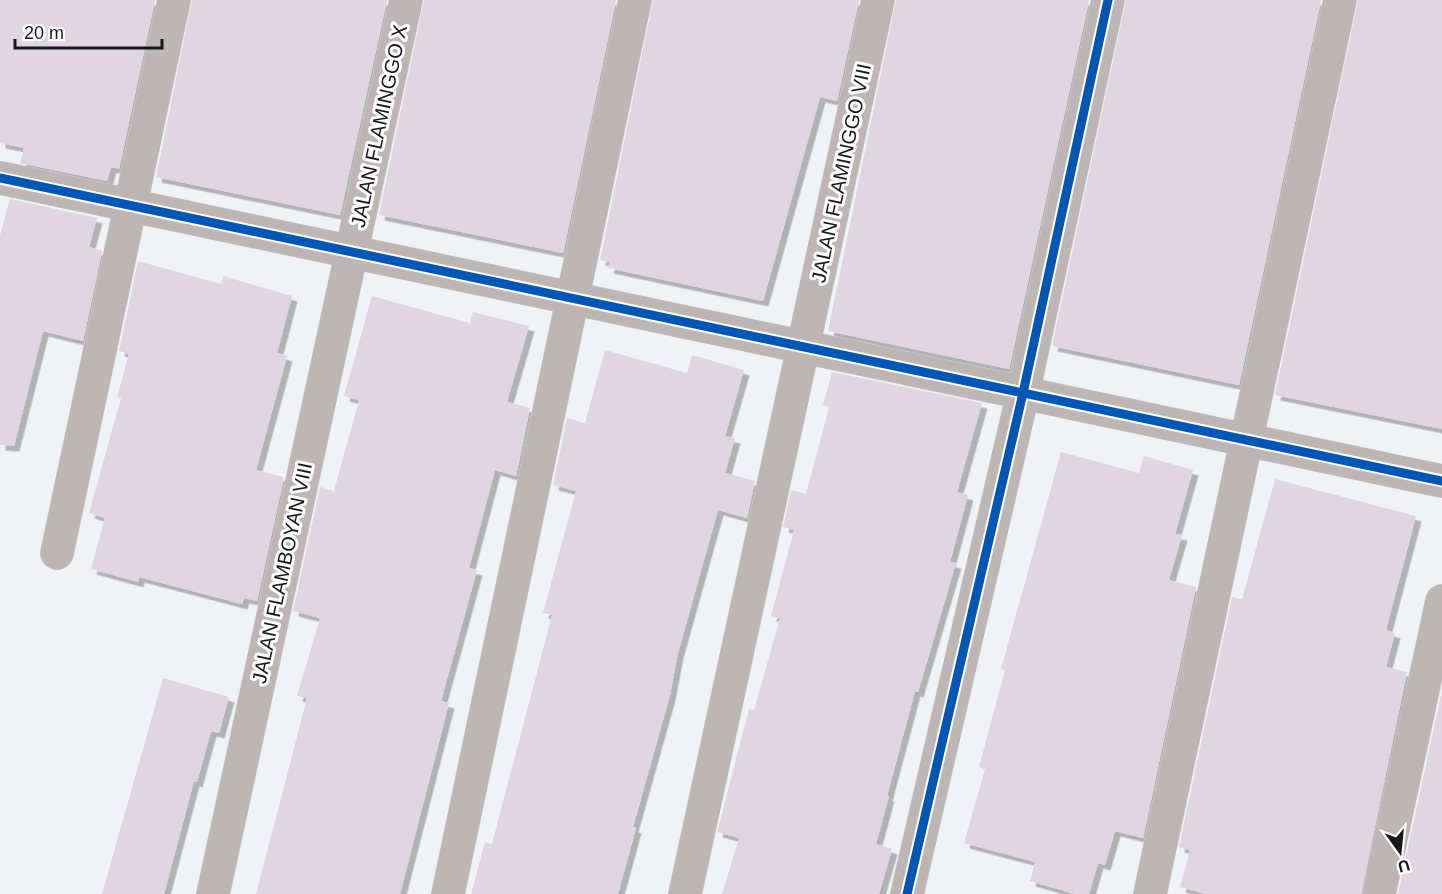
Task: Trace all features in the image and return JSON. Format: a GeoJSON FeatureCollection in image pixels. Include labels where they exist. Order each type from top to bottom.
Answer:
{"type":"FeatureCollection","features":[{"type":"Feature","properties":{"kind":"street"},"geometry":{"type":"LineString","coordinates":[[57,553],[174,0]]}},
{"type":"Feature","properties":{"kind":"street","name":"JALAN FLAMINGGO X"},"geometry":{"type":"LineString","coordinates":[[351,252],[406,0]]}},
{"type":"Feature","properties":{"kind":"street"},"geometry":{"type":"LineString","coordinates":[[448,894],[635,0]]}},
{"type":"Feature","properties":{"kind":"street","name":"JALAN FLAMINGGO VIII"},"geometry":{"type":"LineString","coordinates":[[685,894],[878,0]]}},
{"type":"Feature","properties":{"kind":"street"},"geometry":{"type":"LineString","coordinates":[[907,894],[1023,393],[1108,0]]}},
{"type":"Feature","properties":{"kind":"street"},"geometry":{"type":"LineString","coordinates":[[1150,894],[1340,0]]}},
{"type":"Feature","properties":{"kind":"street"},"geometry":{"type":"LineString","coordinates":[[0,178],[1442,481]]}},
{"type":"Feature","properties":{"kind":"street","name":"JALAN FLAMBOYAN VIII"},"geometry":{"type":"LineString","coordinates":[[213,894],[351,252]]}},
{"type":"Feature","properties":{"kind":"street"},"geometry":{"type":"LineString","coordinates":[[1379,894],[1442,601]]}},
{"type":"Feature","properties":{"kind":"building"},"geometry":{"type":"Polygon","coordinates":[[[0,0],[155,0],[119,169],[111,167],[107,181],[20,163],[24,148],[0,143],[0,0]]]}},
{"type":"Feature","properties":{"kind":"building"},"geometry":{"type":"Polygon","coordinates":[[[192,0],[387,0],[340,215],[156,177],[192,0]]]}},
{"type":"Feature","properties":{"kind":"building"},"geometry":{"type":"Polygon","coordinates":[[[424,0],[616,0],[563,253],[379,215],[424,0]]]}},
{"type":"Feature","properties":{"kind":"building"},"geometry":{"type":"Polygon","coordinates":[[[653,0],[859,0],[837,101],[820,97],[763,301],[608,268],[610,262],[600,260],[653,0]]]}},
{"type":"Feature","properties":{"kind":"building"},"geometry":{"type":"Polygon","coordinates":[[[896,0],[1089,0],[1009,369],[828,331],[896,0]]]}},
{"type":"Feature","properties":{"kind":"building"},"geometry":{"type":"Polygon","coordinates":[[[1126,0],[1321,0],[1239,385],[1052,346],[1126,0]]]}},
{"type":"Feature","properties":{"kind":"building"},"geometry":{"type":"Polygon","coordinates":[[[1358,0],[1442,0],[1442,429],[1275,395],[1358,0]]]}},
{"type":"Feature","properties":{"kind":"building"},"geometry":{"type":"Polygon","coordinates":[[[10,199],[97,218],[89,247],[102,251],[83,341],[43,331],[14,446],[0,445],[0,235],[10,199]]]}},
{"type":"Feature","properties":{"kind":"building"},"geometry":{"type":"Polygon","coordinates":[[[138,261],[221,284],[223,276],[292,296],[277,353],[287,356],[256,470],[284,477],[257,601],[244,598],[242,604],[139,577],[138,582],[91,569],[105,518],[89,513],[121,398],[117,397],[129,354],[119,351],[138,261]]]}},
{"type":"Feature","properties":{"kind":"building"},"geometry":{"type":"Polygon","coordinates":[[[372,296],[470,323],[473,312],[529,326],[507,402],[530,408],[516,476],[495,470],[469,568],[477,570],[441,701],[449,703],[400,894],[256,894],[307,698],[297,696],[320,618],[293,611],[320,487],[334,491],[359,400],[344,396],[372,296]]]}},
{"type":"Feature","properties":{"kind":"building"},"geometry":{"type":"Polygon","coordinates":[[[605,350],[687,373],[692,355],[744,370],[725,436],[735,438],[725,473],[755,481],[747,518],[718,510],[678,653],[670,695],[633,827],[636,828],[618,894],[471,894],[485,842],[492,844],[552,615],[543,613],[576,491],[553,485],[567,418],[585,423],[605,350]]]}},
{"type":"Feature","properties":{"kind":"building"},"geometry":{"type":"Polygon","coordinates":[[[832,372],[982,403],[957,492],[968,495],[950,562],[956,563],[918,692],[915,691],[887,796],[889,796],[876,844],[892,849],[879,894],[722,894],[739,838],[717,832],[749,709],[754,710],[780,618],[771,616],[794,530],[783,527],[791,490],[806,494],[829,407],[823,405],[832,372]]]}},
{"type":"Feature","properties":{"kind":"building"},"geometry":{"type":"Polygon","coordinates":[[[1061,452],[1139,473],[1144,456],[1193,470],[1175,534],[1182,535],[1169,580],[1196,587],[1143,838],[1115,831],[1105,865],[1098,863],[1089,894],[1075,894],[1030,881],[1035,862],[964,843],[985,769],[979,767],[1005,670],[1001,669],[1061,452]]]}},
{"type":"Feature","properties":{"kind":"building"},"geometry":{"type":"Polygon","coordinates":[[[1275,479],[1416,516],[1386,630],[1395,633],[1386,667],[1407,672],[1361,894],[1206,894],[1180,887],[1190,850],[1179,847],[1232,597],[1242,599],[1275,479]]]}},
{"type":"Feature","properties":{"kind":"building"},"geometry":{"type":"Polygon","coordinates":[[[163,678],[229,697],[219,733],[211,731],[197,782],[194,781],[164,894],[102,894],[163,678]]]}},
{"type":"Feature","properties":{"kind":"building"},"geometry":{"type":"Polygon","coordinates":[[[1442,690],[1442,894],[1398,894],[1442,690]]]}},
{"type":"Feature","properties":{"kind":"cycle path"},"geometry":{"type":"LineString","coordinates":[[907,894],[1023,393],[1108,0]]}},
{"type":"Feature","properties":{"kind":"cycle path"},"geometry":{"type":"LineString","coordinates":[[0,178],[1442,481]]}}]}
